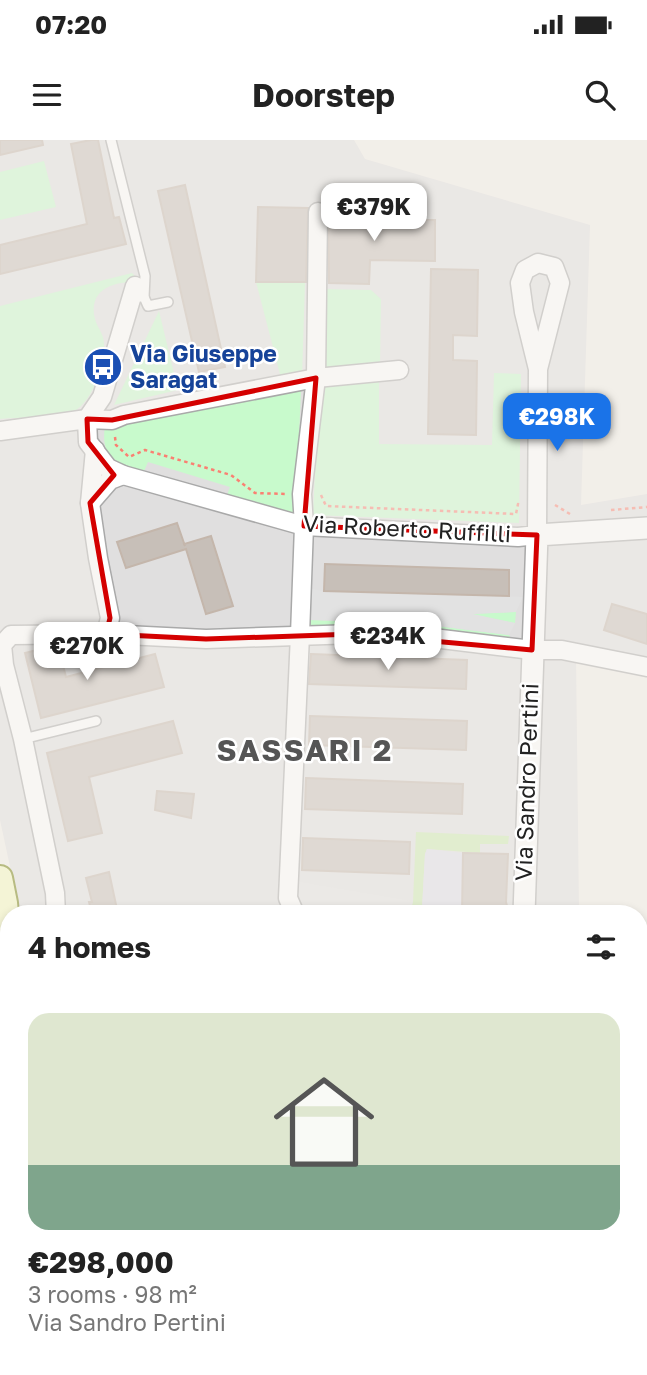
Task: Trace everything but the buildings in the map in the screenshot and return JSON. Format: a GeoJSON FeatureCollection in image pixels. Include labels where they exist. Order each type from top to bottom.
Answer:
{"type":"FeatureCollection","features":[{"type":"Feature","properties":{"kind":"main road"},"geometry":{"type":"LineString","coordinates":[[0,878],[5,905]]}},
{"type":"Feature","properties":{"kind":"street"},"geometry":{"type":"LineString","coordinates":[[291,905],[288,898],[304,526],[302,494],[316,378],[318,212]]}},
{"type":"Feature","properties":{"kind":"street","name":"Via Sandro Pertini"},"geometry":{"type":"LineString","coordinates":[[523,905],[537,535],[538,369],[560,283],[554,267],[538,263],[525,270],[520,283],[538,369]]}},
{"type":"Feature","properties":{"kind":"street"},"geometry":{"type":"LineString","coordinates":[[56,905],[2,645],[10,635],[106,634],[110,618],[90,503],[95,450],[88,442],[87,419],[102,397],[137,294]]}},
{"type":"Feature","properties":{"kind":"street"},"geometry":{"type":"LineString","coordinates":[[0,431],[87,419],[112,419],[200,399],[316,378],[399,370]]}},
{"type":"Feature","properties":{"kind":"street","name":"Via Roberto Ruffilli"},"geometry":{"type":"LineString","coordinates":[[95,450],[108,468],[122,475],[304,526],[518,537],[647,528]]}},
{"type":"Feature","properties":{"kind":"street"},"geometry":{"type":"LineString","coordinates":[[90,503],[110,480],[122,475]]}},
{"type":"Feature","properties":{"kind":"street","name":"Via Sandro Pertini"},"geometry":{"type":"LineString","coordinates":[[106,634],[206,639],[300,635],[425,637],[532,650]]}},
{"type":"Feature","properties":{"kind":"street"},"geometry":{"type":"LineString","coordinates":[[532,650],[562,650],[647,667]]}},
{"type":"Feature","properties":{"kind":"lane"},"geometry":{"type":"LineString","coordinates":[[111,140],[145,276],[137,294],[148,306],[168,302]]}},
{"type":"Feature","properties":{"kind":"lane"},"geometry":{"type":"LineString","coordinates":[[23,739],[96,721]]}},
{"type":"Feature","properties":{"kind":"highlighted area"},"geometry":{"type":"Polygon","coordinates":[[[316,378],[304,526],[537,535],[532,650],[354,634],[206,639],[106,634],[110,618],[90,503],[114,475],[88,442],[87,419],[112,420],[316,378]]]}},
{"type":"Feature","properties":{"kind":"shaded area"},"geometry":{"type":"Polygon","coordinates":[[[0,140],[354,140],[365,159],[590,225],[581,505],[647,494],[647,676],[576,657],[579,905],[18,905],[0,820],[0,140]]]}},
{"type":"Feature","properties":{"kind":"shaded area"},"geometry":{"type":"Polygon","coordinates":[[[311,589],[523,597],[516,612],[473,614],[515,623],[509,635],[413,623],[310,620],[311,589]]]}},
{"type":"Feature","properties":{"kind":"shaded area"},"geometry":{"type":"Polygon","coordinates":[[[427,849],[463,853],[462,905],[422,905],[427,849]]]}},
{"type":"Feature","properties":{"kind":"shaded area"},"geometry":{"type":"Polygon","coordinates":[[[296,881],[413,901],[412,905],[299,903],[296,881]]]}},
{"type":"Feature","properties":{"kind":"green space"},"geometry":{"type":"Polygon","coordinates":[[[44,161],[56,207],[0,220],[0,172],[44,161]]]}},
{"type":"Feature","properties":{"kind":"green space"},"geometry":{"type":"Polygon","coordinates":[[[132,273],[136,277],[134,282],[110,286],[98,295],[95,301],[95,319],[103,337],[104,352],[100,373],[91,394],[78,409],[62,415],[0,419],[0,306],[132,273]]]}},
{"type":"Feature","properties":{"kind":"green space"},"geometry":{"type":"Polygon","coordinates":[[[256,282],[305,282],[302,379],[281,378],[256,282]]]}},
{"type":"Feature","properties":{"kind":"green space"},"geometry":{"type":"Polygon","coordinates":[[[322,289],[371,290],[381,299],[380,367],[319,376],[322,289]]]}},
{"type":"Feature","properties":{"kind":"green space"},"geometry":{"type":"Polygon","coordinates":[[[159,311],[178,390],[114,405],[159,311]]]}},
{"type":"Feature","properties":{"kind":"green space"},"geometry":{"type":"Polygon","coordinates":[[[494,373],[521,374],[519,523],[313,515],[319,387],[379,376],[379,444],[492,445],[494,373]]]}},
{"type":"Feature","properties":{"kind":"green space"},"geometry":{"type":"Polygon","coordinates":[[[301,388],[296,516],[227,495],[230,487],[148,462],[144,471],[126,465],[113,458],[105,446],[105,426],[301,388]]]}},
{"type":"Feature","properties":{"kind":"green space"},"geometry":{"type":"Polygon","coordinates":[[[516,612],[515,623],[469,614],[516,612]]]}},
{"type":"Feature","properties":{"kind":"green space"},"geometry":{"type":"Polygon","coordinates":[[[310,620],[413,623],[509,635],[513,641],[309,629],[310,620]]]}},
{"type":"Feature","properties":{"kind":"green space"},"geometry":{"type":"Polygon","coordinates":[[[416,832],[509,836],[508,844],[480,844],[480,853],[427,849],[422,905],[412,905],[416,832]]]}},
{"type":"Feature","properties":{"kind":"place","name":"Via Giuseppe Saragat"},"geometry":{"type":"Point","coordinates":[103,367]}},
{"type":"Feature","properties":{"kind":"district","name":"SASSARI 2"},"geometry":{"type":"Point","coordinates":[305,751]}}]}
